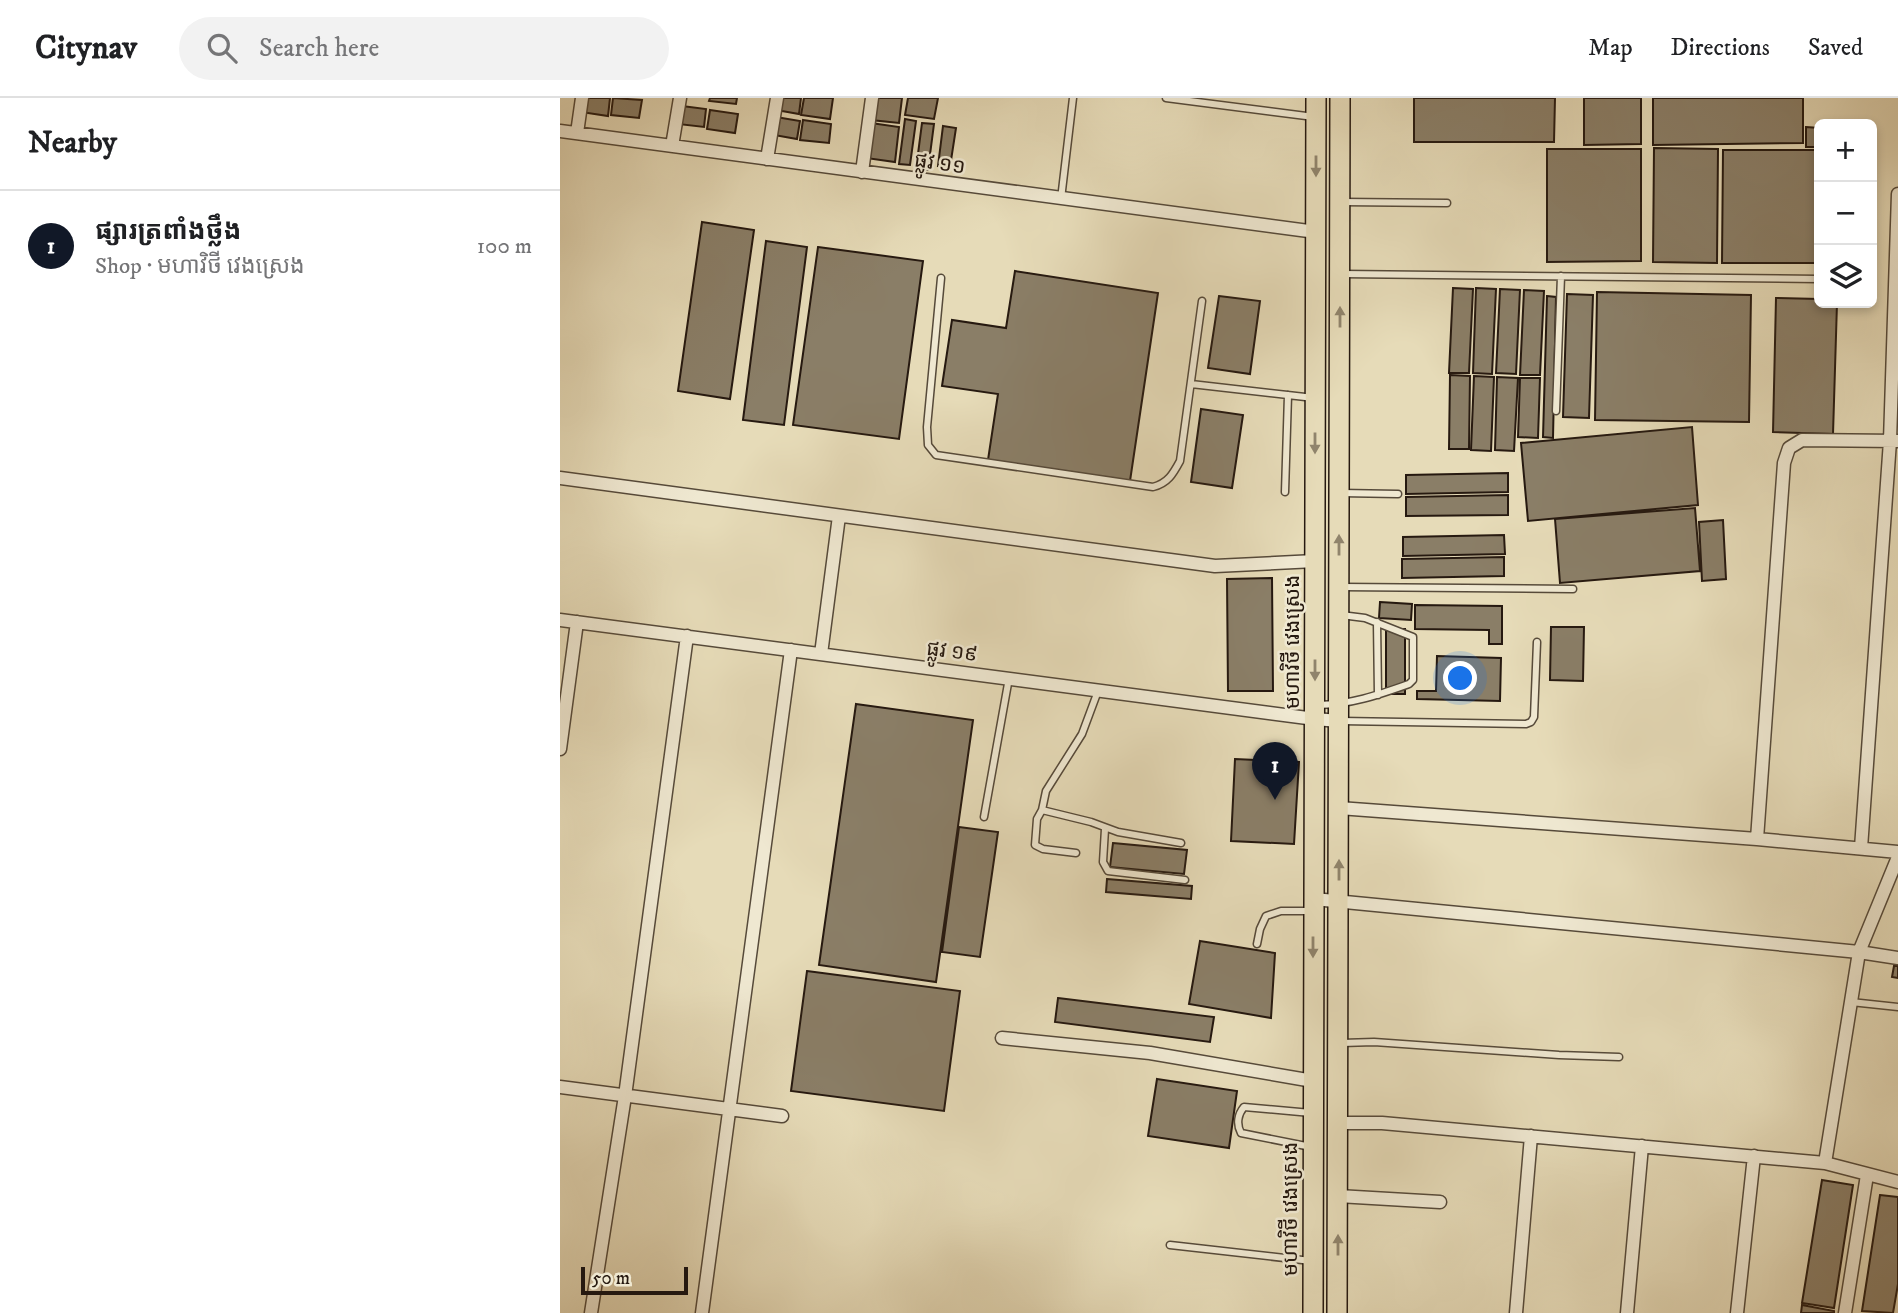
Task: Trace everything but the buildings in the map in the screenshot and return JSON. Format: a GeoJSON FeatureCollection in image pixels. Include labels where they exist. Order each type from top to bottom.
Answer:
{"type":"FeatureCollection","features":[{"type":"Feature","properties":{"kind":"main road"},"geometry":{"type":"LineString","coordinates":[[1338,1313],[1340,98]]}},
{"type":"Feature","properties":{"kind":"main road","name":"មហាវិថី វេងស្រេង"},"geometry":{"type":"LineString","coordinates":[[1312,1313],[1316,108]]}},
{"type":"Feature","properties":{"kind":"street"},"geometry":{"type":"LineString","coordinates":[[577,133],[582,98]]}},
{"type":"Feature","properties":{"kind":"street"},"geometry":{"type":"LineString","coordinates":[[672,146],[680,98]]}},
{"type":"Feature","properties":{"kind":"street"},"geometry":{"type":"LineString","coordinates":[[768,159],[777,98]]}},
{"type":"Feature","properties":{"kind":"street"},"geometry":{"type":"LineString","coordinates":[[862,172],[872,98]]}},
{"type":"Feature","properties":{"kind":"street","name":"ផ្លូវ ១១"},"geometry":{"type":"LineString","coordinates":[[560,131],[1316,232]]}},
{"type":"Feature","properties":{"kind":"street"},"geometry":{"type":"LineString","coordinates":[[1861,848],[1894,441],[1898,194]]}},
{"type":"Feature","properties":{"kind":"street"},"geometry":{"type":"LineString","coordinates":[[1757,839],[1784,463],[1789,448],[1801,440],[1894,441]]}},
{"type":"Feature","properties":{"kind":"street"},"geometry":{"type":"LineString","coordinates":[[560,478],[1215,566],[1315,561]]}},
{"type":"Feature","properties":{"kind":"street"},"geometry":{"type":"LineString","coordinates":[[821,654],[839,516]]}},
{"type":"Feature","properties":{"kind":"street","name":"ផ្លូវ ១៩"},"geometry":{"type":"LineString","coordinates":[[560,620],[1099,690],[1339,713]]}},
{"type":"Feature","properties":{"kind":"street"},"geometry":{"type":"LineString","coordinates":[[560,749],[577,622]]}},
{"type":"Feature","properties":{"kind":"street"},"geometry":{"type":"LineString","coordinates":[[591,1313],[625,1096],[687,636]]}},
{"type":"Feature","properties":{"kind":"street"},"geometry":{"type":"LineString","coordinates":[[702,1313],[791,650]]}},
{"type":"Feature","properties":{"kind":"street"},"geometry":{"type":"LineString","coordinates":[[1339,808],[1757,839],[1898,854],[1859,952],[1825,1163]]}},
{"type":"Feature","properties":{"kind":"street"},"geometry":{"type":"LineString","coordinates":[[1313,905],[1338,902],[1898,958]]}},
{"type":"Feature","properties":{"kind":"street"},"geometry":{"type":"LineString","coordinates":[[1002,1038],[1150,1053],[1313,1081]]}},
{"type":"Feature","properties":{"kind":"street"},"geometry":{"type":"LineString","coordinates":[[560,1087],[782,1116]]}},
{"type":"Feature","properties":{"kind":"street"},"geometry":{"type":"LineString","coordinates":[[1338,1123],[1382,1123],[1825,1163],[1898,1182]]}},
{"type":"Feature","properties":{"kind":"street"},"geometry":{"type":"LineString","coordinates":[[1516,1313],[1531,1136]]}},
{"type":"Feature","properties":{"kind":"street"},"geometry":{"type":"LineString","coordinates":[[1627,1313],[1642,1146]]}},
{"type":"Feature","properties":{"kind":"street"},"geometry":{"type":"LineString","coordinates":[[1737,1313],[1754,1156]]}},
{"type":"Feature","properties":{"kind":"street"},"geometry":{"type":"LineString","coordinates":[[1845,1313],[1867,1175]]}},
{"type":"Feature","properties":{"kind":"street"},"geometry":{"type":"LineString","coordinates":[[1338,1196],[1440,1202]]}},
{"type":"Feature","properties":{"kind":"lane"},"geometry":{"type":"LineString","coordinates":[[1061,199],[1073,98]]}},
{"type":"Feature","properties":{"kind":"lane"},"geometry":{"type":"LineString","coordinates":[[1166,98],[1316,108]]}},
{"type":"Feature","properties":{"kind":"lane"},"geometry":{"type":"LineString","coordinates":[[1340,202],[1447,203]]}},
{"type":"Feature","properties":{"kind":"lane"},"geometry":{"type":"LineString","coordinates":[[1340,274],[1814,279]]}},
{"type":"Feature","properties":{"kind":"lane"},"geometry":{"type":"LineString","coordinates":[[1556,411],[1561,276]]}},
{"type":"Feature","properties":{"kind":"lane"},"geometry":{"type":"LineString","coordinates":[[941,278],[926,427],[928,445],[936,455],[1153,487],[1173,475],[1180,461],[1202,302]]}},
{"type":"Feature","properties":{"kind":"lane"},"geometry":{"type":"LineString","coordinates":[[1191,384],[1315,398]]}},
{"type":"Feature","properties":{"kind":"lane"},"geometry":{"type":"LineString","coordinates":[[1285,492],[1289,395]]}},
{"type":"Feature","properties":{"kind":"lane"},"geometry":{"type":"LineString","coordinates":[[1339,493],[1398,494]]}},
{"type":"Feature","properties":{"kind":"lane"},"geometry":{"type":"LineString","coordinates":[[1339,587],[1573,589]]}},
{"type":"Feature","properties":{"kind":"lane"},"geometry":{"type":"LineString","coordinates":[[1339,614],[1377,622],[1409,634],[1414,641],[1413,680],[1409,684],[1339,713]]}},
{"type":"Feature","properties":{"kind":"lane"},"geometry":{"type":"LineString","coordinates":[[1377,622],[1378,695]]}},
{"type":"Feature","properties":{"kind":"lane"},"geometry":{"type":"LineString","coordinates":[[1339,713],[1525,724],[1531,722],[1534,717],[1537,642]]}},
{"type":"Feature","properties":{"kind":"lane"},"geometry":{"type":"LineString","coordinates":[[984,817],[1009,678]]}},
{"type":"Feature","properties":{"kind":"lane"},"geometry":{"type":"LineString","coordinates":[[1076,852],[1043,849],[1035,845],[1037,819],[1046,791],[1082,734],[1099,690]]}},
{"type":"Feature","properties":{"kind":"lane"},"geometry":{"type":"LineString","coordinates":[[1042,810],[1091,822],[1105,829],[1181,843]]}},
{"type":"Feature","properties":{"kind":"lane"},"geometry":{"type":"LineString","coordinates":[[1105,829],[1104,862],[1108,871],[1185,880]]}},
{"type":"Feature","properties":{"kind":"lane"},"geometry":{"type":"LineString","coordinates":[[1257,944],[1262,922],[1271,913],[1313,905]]}},
{"type":"Feature","properties":{"kind":"lane"},"geometry":{"type":"LineString","coordinates":[[1851,1002],[1898,1007]]}},
{"type":"Feature","properties":{"kind":"lane"},"geometry":{"type":"LineString","coordinates":[[1338,1043],[1374,1042],[1619,1057]]}},
{"type":"Feature","properties":{"kind":"lane"},"geometry":{"type":"LineString","coordinates":[[1313,1113],[1244,1107],[1240,1112],[1238,1127],[1241,1133],[1313,1147]]}},
{"type":"Feature","properties":{"kind":"lane"},"geometry":{"type":"LineString","coordinates":[[1170,1245],[1313,1261]]}},
{"type":"Feature","properties":{"kind":"place","name":"ផ្សារត្រពាំងថ្លឹង"},"geometry":{"type":"Point","coordinates":[1275,800]}}]}
